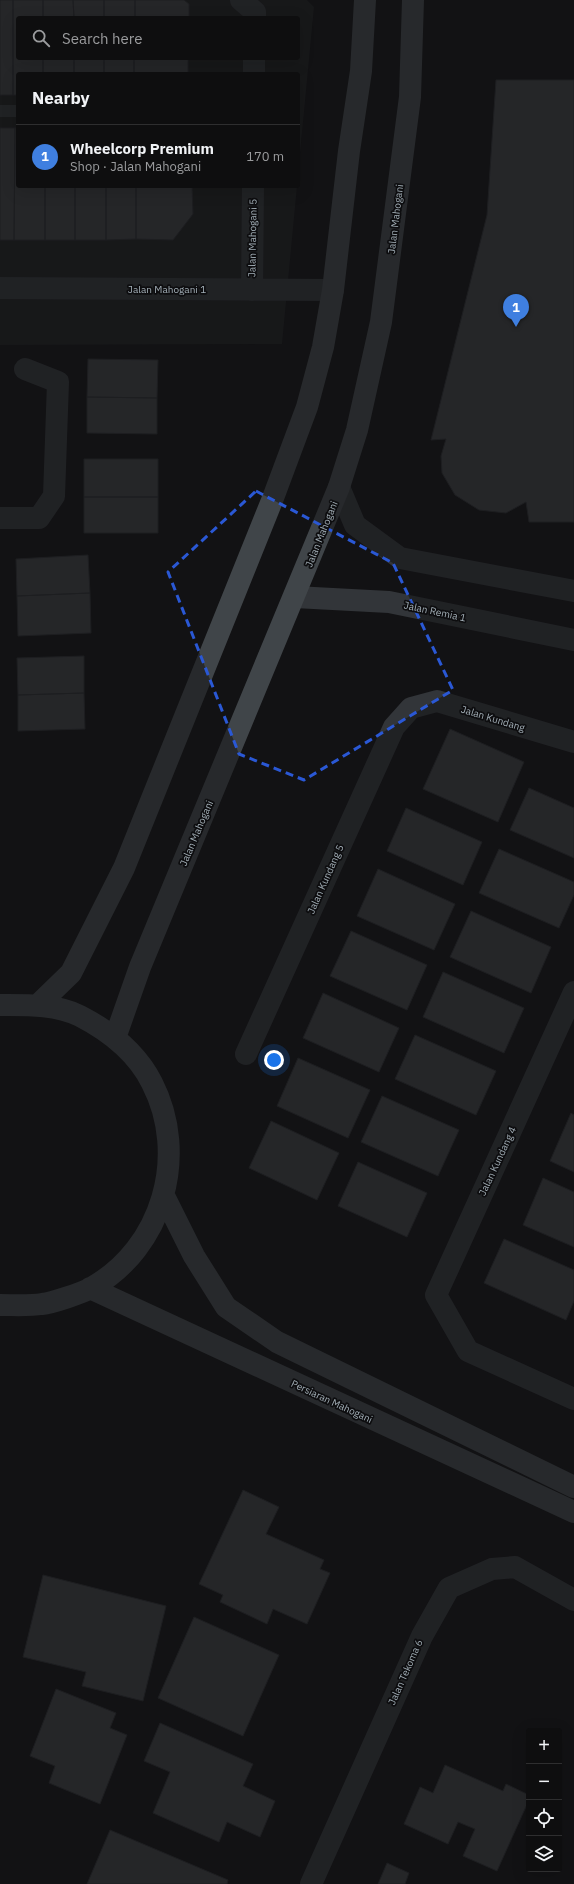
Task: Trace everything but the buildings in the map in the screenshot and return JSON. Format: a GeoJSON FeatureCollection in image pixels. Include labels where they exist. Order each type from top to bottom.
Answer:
{"type":"FeatureCollection","features":[{"type":"Feature","properties":{"kind":"main road"},"geometry":{"type":"LineString","coordinates":[[38,1005],[71,972],[124,868],[273,498],[304,414],[323,347],[333,290],[349,151],[361,71],[365,0]]}},
{"type":"Feature","properties":{"kind":"main road","name":"Jalan Mahogani"},"geometry":{"type":"LineString","coordinates":[[115,1038],[140,968],[295,597],[339,487],[357,430],[382,315],[410,97],[413,0]]}},
{"type":"Feature","properties":{"kind":"main road"},"geometry":{"type":"LineString","coordinates":[[0,1005],[38,1005],[79,1016],[115,1038],[136,1058],[152,1082],[163,1110],[169,1138],[169,1168],[164,1196],[152,1225],[136,1250],[115,1272],[90,1288],[44,1304],[0,1305]]}},
{"type":"Feature","properties":{"kind":"main road"},"geometry":{"type":"LineString","coordinates":[[164,1196],[194,1256],[226,1307],[277,1342],[574,1487]]}},
{"type":"Feature","properties":{"kind":"main road","name":"Persiaran Mahogani"},"geometry":{"type":"LineString","coordinates":[[90,1288],[574,1512]]}},
{"type":"Feature","properties":{"kind":"street"},"geometry":{"type":"LineString","coordinates":[[241,0],[255,12],[255,16]]}},
{"type":"Feature","properties":{"kind":"street"},"geometry":{"type":"LineString","coordinates":[[254,60],[254,72]]}},
{"type":"Feature","properties":{"kind":"street","name":"Jalan Mahogani 5"},"geometry":{"type":"LineString","coordinates":[[252,290],[253,188]]}},
{"type":"Feature","properties":{"kind":"street","name":"Jalan Mahogani 1"},"geometry":{"type":"LineString","coordinates":[[0,288],[333,290]]}},
{"type":"Feature","properties":{"kind":"street"},"geometry":{"type":"LineString","coordinates":[[0,518],[39,518],[54,496],[58,382],[25,369]]}},
{"type":"Feature","properties":{"kind":"street"},"geometry":{"type":"LineString","coordinates":[[339,487],[355,525],[400,558],[574,591]]}},
{"type":"Feature","properties":{"kind":"street","name":"Jalan Remia 1"},"geometry":{"type":"LineString","coordinates":[[295,597],[390,602],[574,640]]}},
{"type":"Feature","properties":{"kind":"street","name":"Jalan Kundang"},"geometry":{"type":"LineString","coordinates":[[411,708],[437,701],[574,742]]}},
{"type":"Feature","properties":{"kind":"street","name":"Jalan Kundang 5"},"geometry":{"type":"LineString","coordinates":[[246,1054],[394,727],[411,708]]}},
{"type":"Feature","properties":{"kind":"street","name":"Jalan Kundang 4"},"geometry":{"type":"LineString","coordinates":[[574,992],[436,1295],[468,1351],[574,1398]]}},
{"type":"Feature","properties":{"kind":"street","name":"Jalan Tekoma 6"},"geometry":{"type":"LineString","coordinates":[[310,1884],[422,1636],[449,1588],[492,1569],[514,1567],[574,1600]]}},
{"type":"Feature","properties":{"kind":"lane"},"geometry":{"type":"LineString","coordinates":[[0,111],[16,110]]}},
{"type":"Feature","properties":{"kind":"highlighted area"},"geometry":{"type":"Polygon","coordinates":[[[256,491],[393,563],[453,690],[304,780],[239,754],[168,572],[256,491]]]}},
{"type":"Feature","properties":{"kind":"shaded area"},"geometry":{"type":"Polygon","coordinates":[[[0,0],[307,0],[314,7],[300,153],[300,72],[16,72],[16,188],[297,188],[282,344],[0,345],[0,0]]]}},
{"type":"Feature","properties":{"kind":"place","name":"Wheelcorp Premium"},"geometry":{"type":"Point","coordinates":[516,327]}}]}
